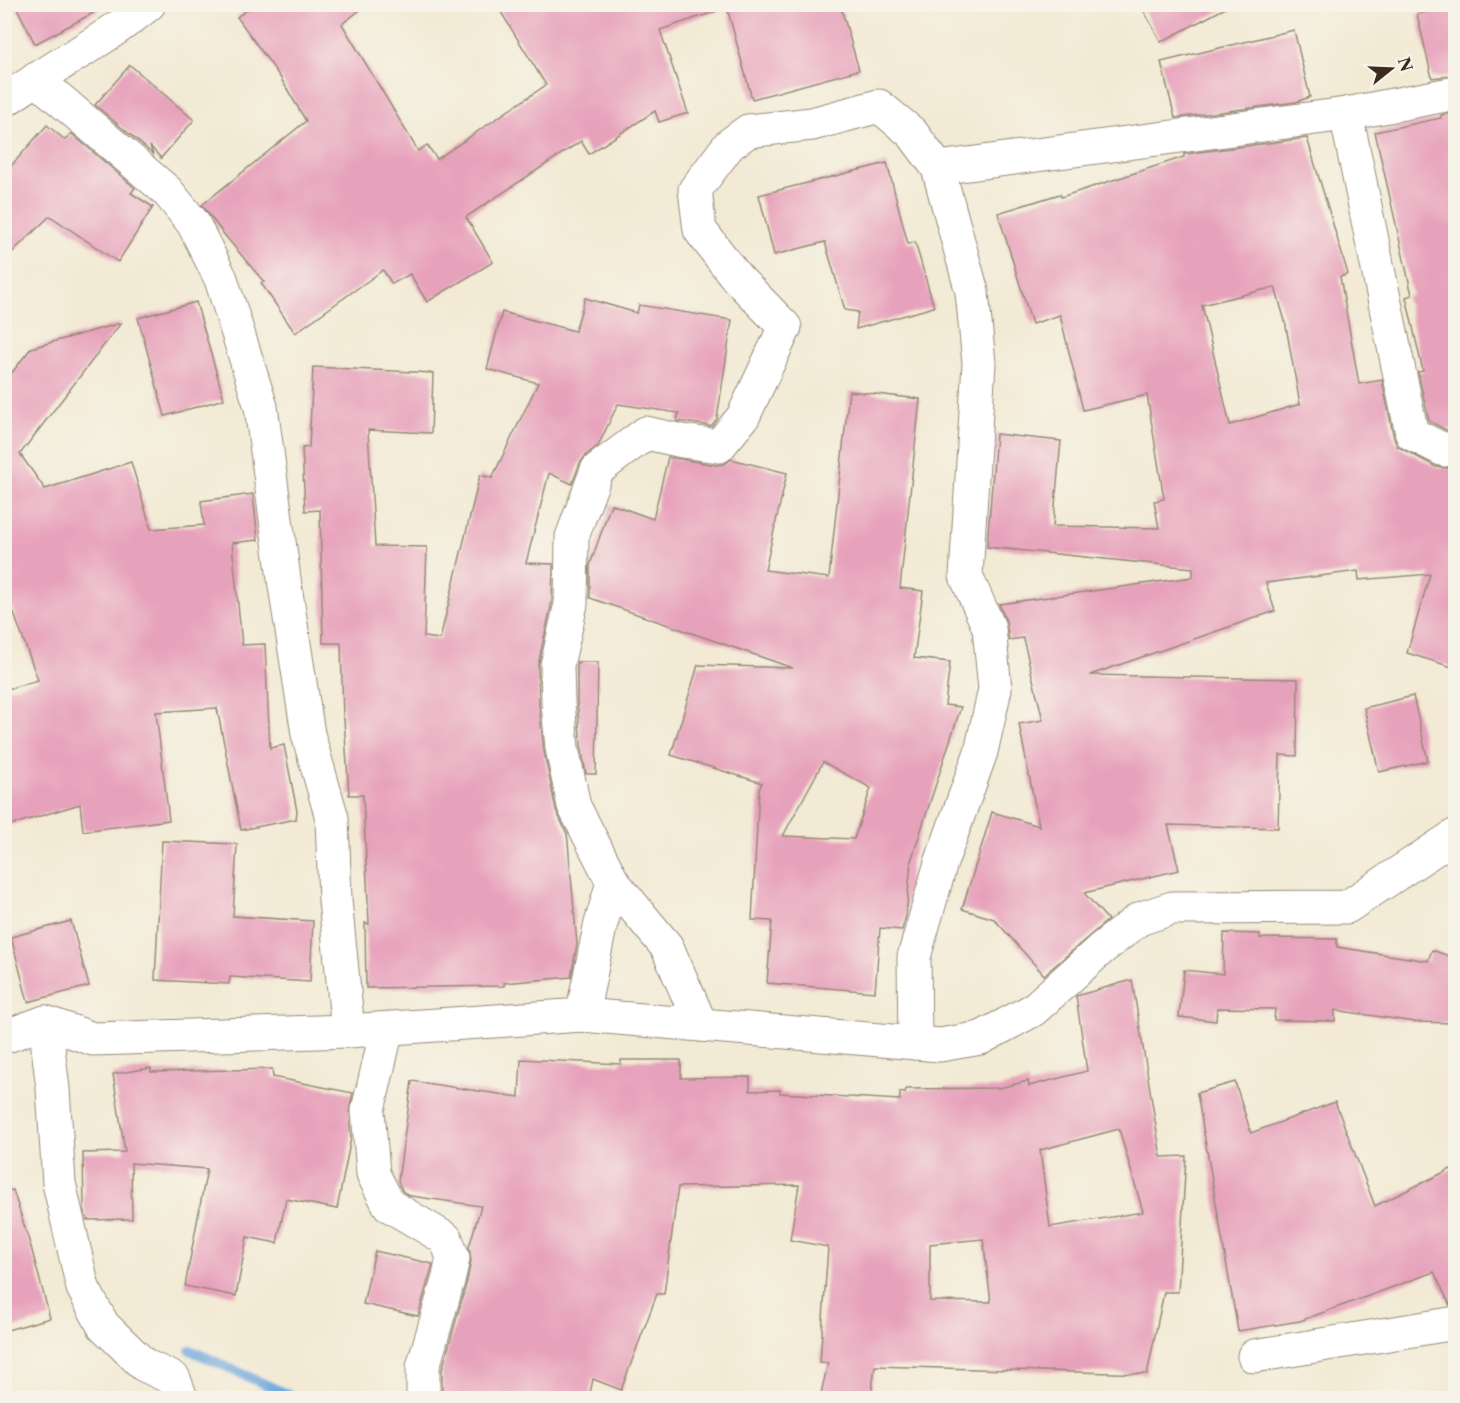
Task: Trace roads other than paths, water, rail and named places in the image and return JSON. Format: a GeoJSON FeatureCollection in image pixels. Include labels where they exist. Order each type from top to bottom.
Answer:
{"type":"FeatureCollection","features":[{"type":"Feature","properties":{"kind":"street"},"geometry":{"type":"LineString","coordinates":[[4,101],[123,25],[149,4]]}},
{"type":"Feature","properties":{"kind":"street"},"geometry":{"type":"LineString","coordinates":[[36,79],[167,191],[193,223],[221,279],[261,407],[308,734],[332,818],[335,900],[348,1031]]}},
{"type":"Feature","properties":{"kind":"street"},"geometry":{"type":"LineString","coordinates":[[938,168],[1346,114],[1455,93]]}},
{"type":"Feature","properties":{"kind":"street"},"geometry":{"type":"LineString","coordinates":[[701,1025],[667,947],[613,882],[574,806],[562,748],[557,665],[571,604],[572,537],[597,470],[646,433],[718,446],[743,417],[785,327],[737,278],[700,230],[695,190],[729,144],[748,131],[812,124],[879,106],[912,134],[938,168],[972,292],[979,363],[966,576],[989,628],[995,689],[981,752],[941,863],[914,957],[915,1043]]}},
{"type":"Feature","properties":{"kind":"street"},"geometry":{"type":"LineString","coordinates":[[1346,114],[1412,434],[1444,450],[1455,447]]}},
{"type":"Feature","properties":{"kind":"street"},"geometry":{"type":"LineString","coordinates":[[4,1037],[45,1022],[93,1038],[348,1031],[582,1016],[940,1046],[981,1038],[1033,1010],[1093,956],[1139,919],[1172,908],[1347,907],[1455,835]]}},
{"type":"Feature","properties":{"kind":"street"},"geometry":{"type":"LineString","coordinates":[[582,1016],[600,927],[613,882]]}},
{"type":"Feature","properties":{"kind":"street"},"geometry":{"type":"LineString","coordinates":[[45,1022],[53,1089],[59,1183],[83,1288],[103,1325],[144,1365],[174,1379],[181,1398]]}},
{"type":"Feature","properties":{"kind":"street"},"geometry":{"type":"LineString","coordinates":[[387,1029],[368,1110],[372,1174],[388,1205],[446,1239],[453,1258],[423,1367],[423,1398]]}},
{"type":"Feature","properties":{"kind":"street"},"geometry":{"type":"LineString","coordinates":[[1254,1356],[1455,1323]]}},
{"type":"Feature","properties":{"kind":"waterway"},"geometry":{"type":"LineString","coordinates":[[190,1350],[295,1398]]}}]}
